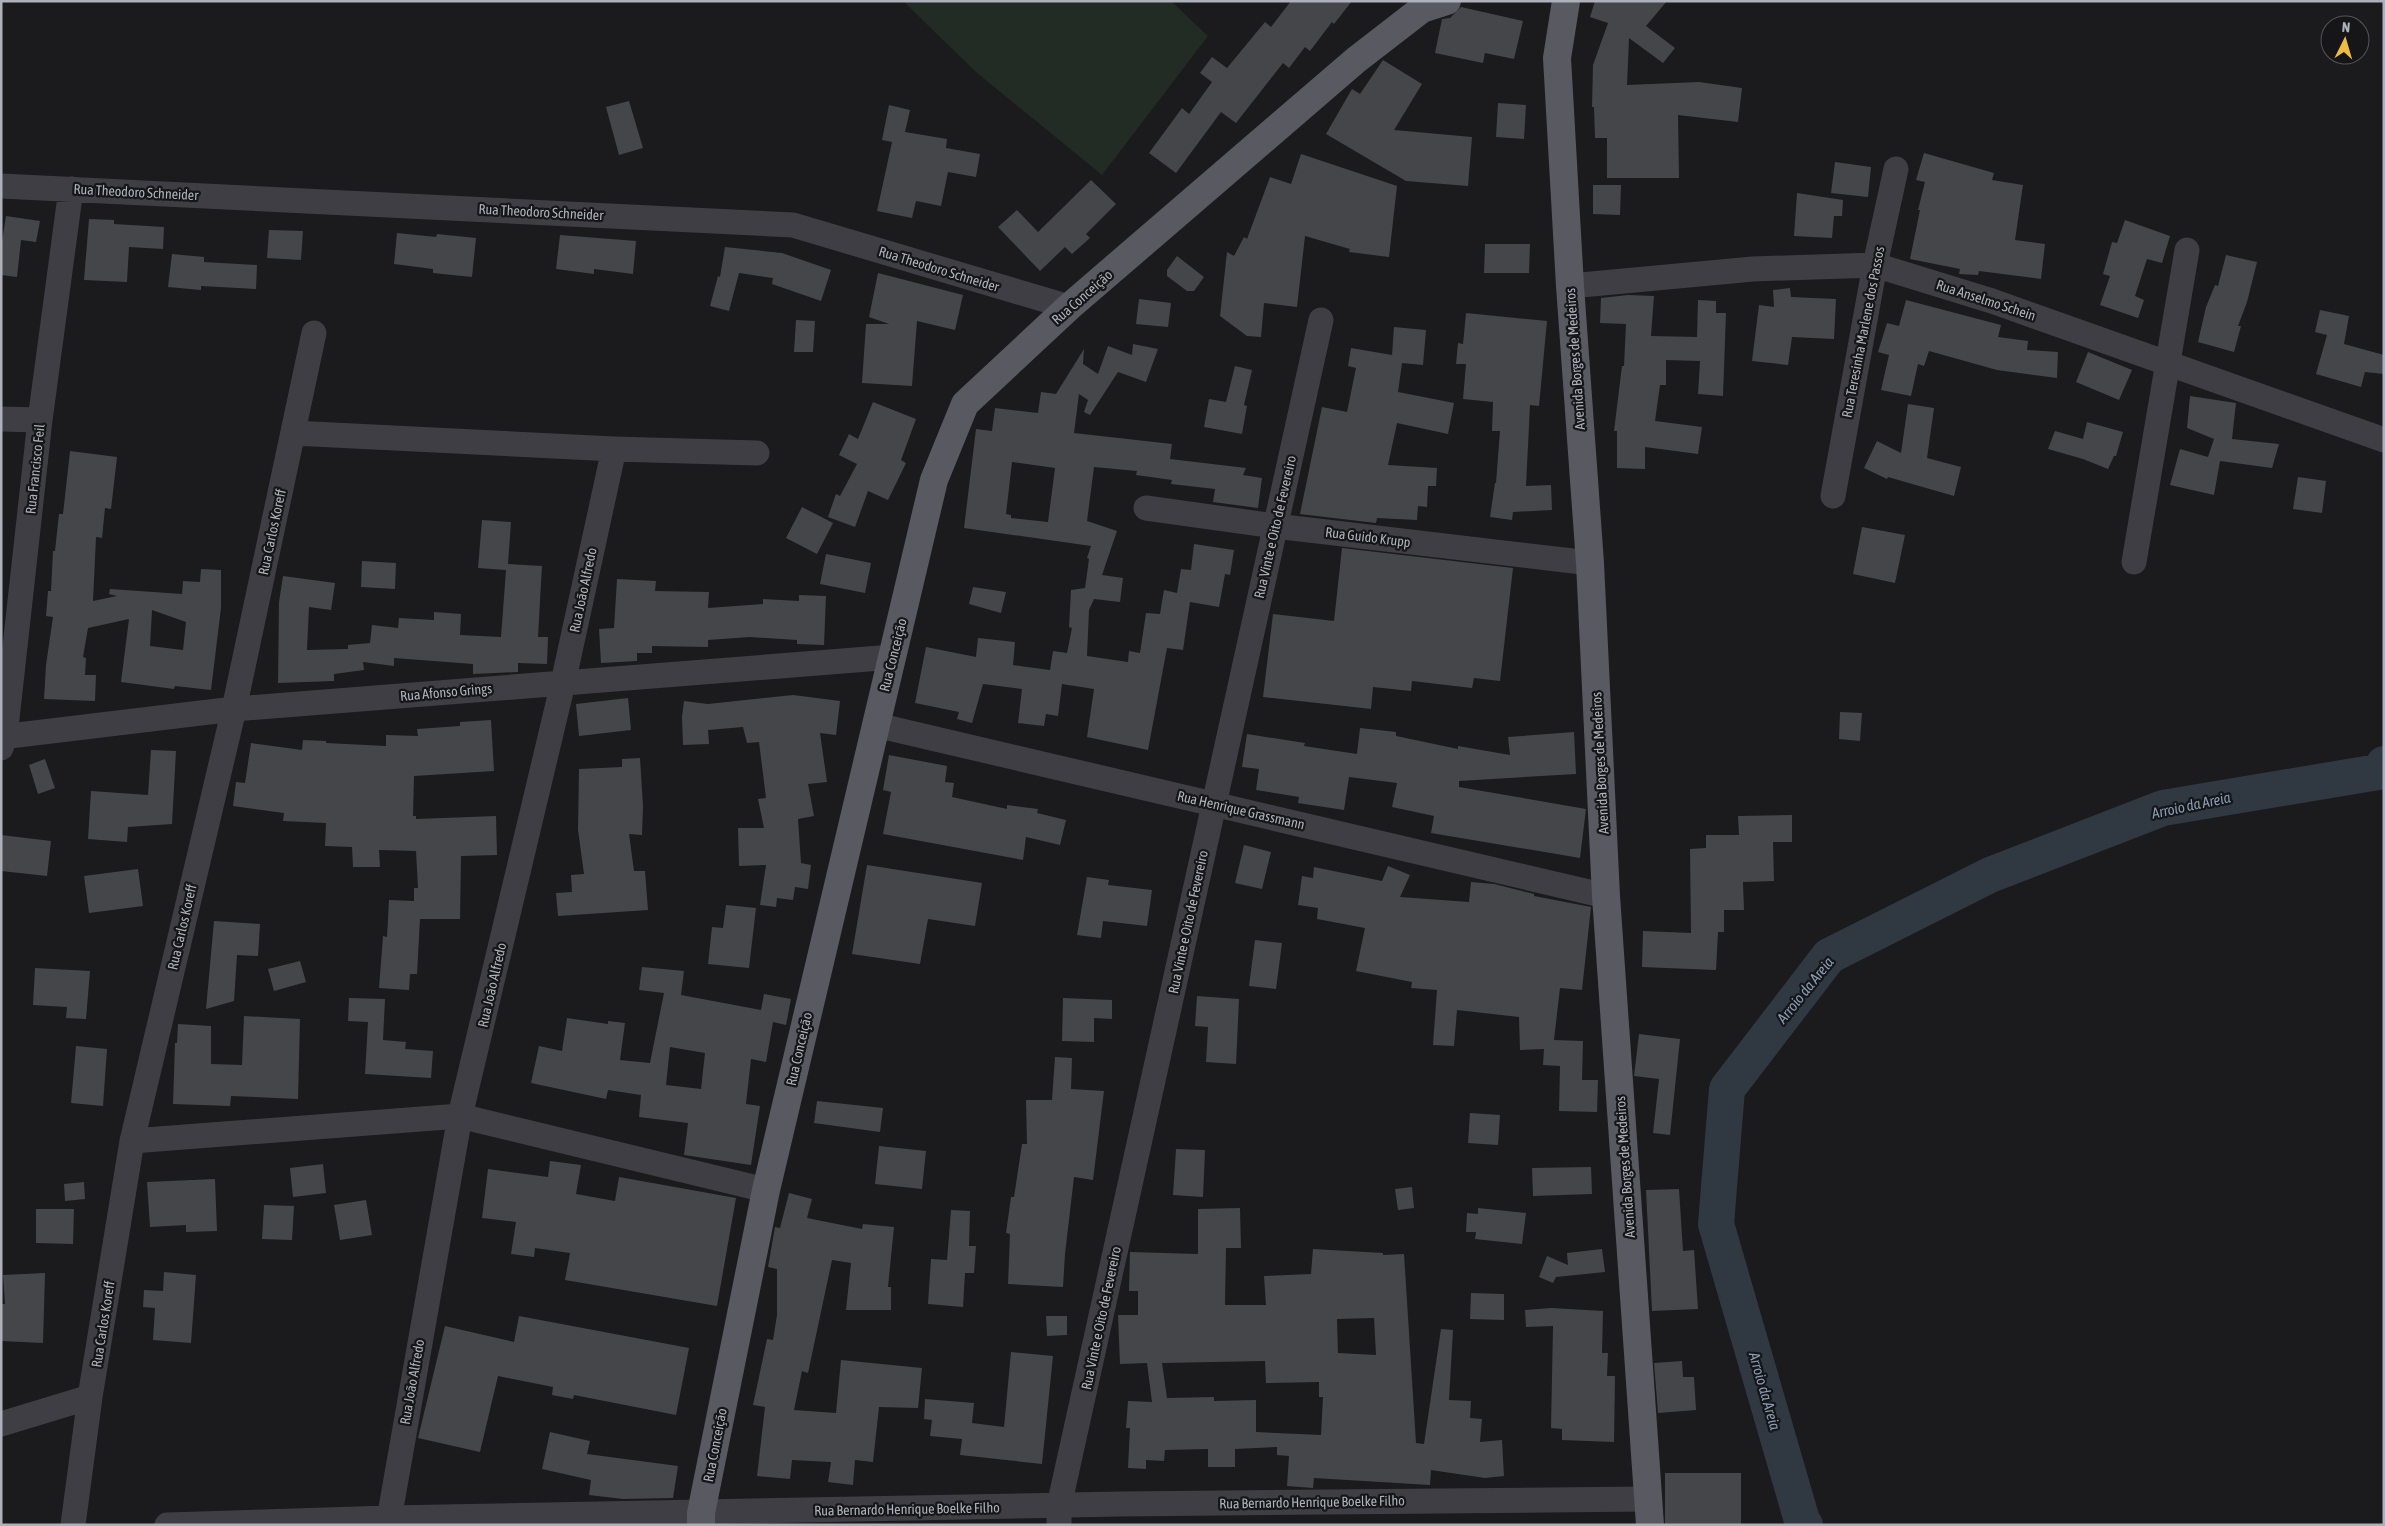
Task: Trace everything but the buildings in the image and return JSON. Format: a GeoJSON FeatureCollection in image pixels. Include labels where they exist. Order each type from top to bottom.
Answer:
{"type":"FeatureCollection","features":[{"type":"Feature","properties":{"kind":"main road","name":"Rua Conceição"},"geometry":{"type":"LineString","coordinates":[[701,1519],[766,1190],[934,480],[965,404],[1069,307],[1356,60],[1422,9],[1447,1]]}},
{"type":"Feature","properties":{"kind":"main road","name":"Avenida Borges de Medeiros"},"geometry":{"type":"LineString","coordinates":[[1566,1],[1557,58],[1570,286],[1590,563],[1606,896],[1649,1512]]}},
{"type":"Feature","properties":{"kind":"street","name":"Rua Teresinha Marlene dos Passos"},"geometry":{"type":"LineString","coordinates":[[1833,496],[1874,265],[1896,170]]}},
{"type":"Feature","properties":{"kind":"street","name":"Rua Theodoro Schneider"},"geometry":{"type":"LineString","coordinates":[[1,186],[793,225],[1069,307]]}},
{"type":"Feature","properties":{"kind":"street","name":"Rua Francisco Feil"},"geometry":{"type":"LineString","coordinates":[[2,741],[40,420],[71,189]]}},
{"type":"Feature","properties":{"kind":"street"},"geometry":{"type":"LineString","coordinates":[[2134,562],[2187,250]]}},
{"type":"Feature","properties":{"kind":"street","name":"Rua Anselmo Schein"},"geometry":{"type":"LineString","coordinates":[[1570,286],[1753,269],[1874,265],[1992,301],[2169,362],[2384,440]]}},
{"type":"Feature","properties":{"kind":"street","name":"Rua Vinte e Oito de Fevereiro"},"geometry":{"type":"LineString","coordinates":[[1059,1515],[1321,320]]}},
{"type":"Feature","properties":{"kind":"street","name":"Rua Carlos Koreff"},"geometry":{"type":"LineString","coordinates":[[73,1525],[90,1397],[132,1141],[234,709],[314,333]]}},
{"type":"Feature","properties":{"kind":"street"},"geometry":{"type":"LineString","coordinates":[[1,419],[40,420]]}},
{"type":"Feature","properties":{"kind":"street"},"geometry":{"type":"LineString","coordinates":[[292,433],[757,453]]}},
{"type":"Feature","properties":{"kind":"street","name":"Rua João Alfredo"},"geometry":{"type":"LineString","coordinates":[[388,1521],[460,1116],[563,683],[614,448]]}},
{"type":"Feature","properties":{"kind":"street","name":"Rua Guido Krupp"},"geometry":{"type":"LineString","coordinates":[[1146,508],[1276,526],[1590,563]]}},
{"type":"Feature","properties":{"kind":"street","name":"Rua Afonso Grings"},"geometry":{"type":"LineString","coordinates":[[2,741],[234,709],[893,657]]}},
{"type":"Feature","properties":{"kind":"street","name":"Rua Henrique Grassmann"},"geometry":{"type":"LineString","coordinates":[[876,725],[1606,896]]}},
{"type":"Feature","properties":{"kind":"street"},"geometry":{"type":"LineString","coordinates":[[132,1141],[460,1116],[766,1190]]}},
{"type":"Feature","properties":{"kind":"street"},"geometry":{"type":"LineString","coordinates":[[1,1424],[90,1397]]}},
{"type":"Feature","properties":{"kind":"street","name":"Rua Bernardo Henrique Boelke Filho"},"geometry":{"type":"LineString","coordinates":[[167,1525],[388,1521],[1059,1515],[1649,1512]]}},
{"type":"Feature","properties":{"kind":"shaded area"},"geometry":{"type":"Polygon","coordinates":[[[903,1],[1171,1],[1208,36],[1102,175],[977,73],[903,1]]]}},
{"type":"Feature","properties":{"kind":"waterway","name":"Arroio da Areia"},"geometry":{"type":"LineString","coordinates":[[1805,1525],[1803,1524],[1716,1224],[1727,1089],[1829,956],[1990,875],[2163,808],[2378,772],[2384,764]]}}]}
